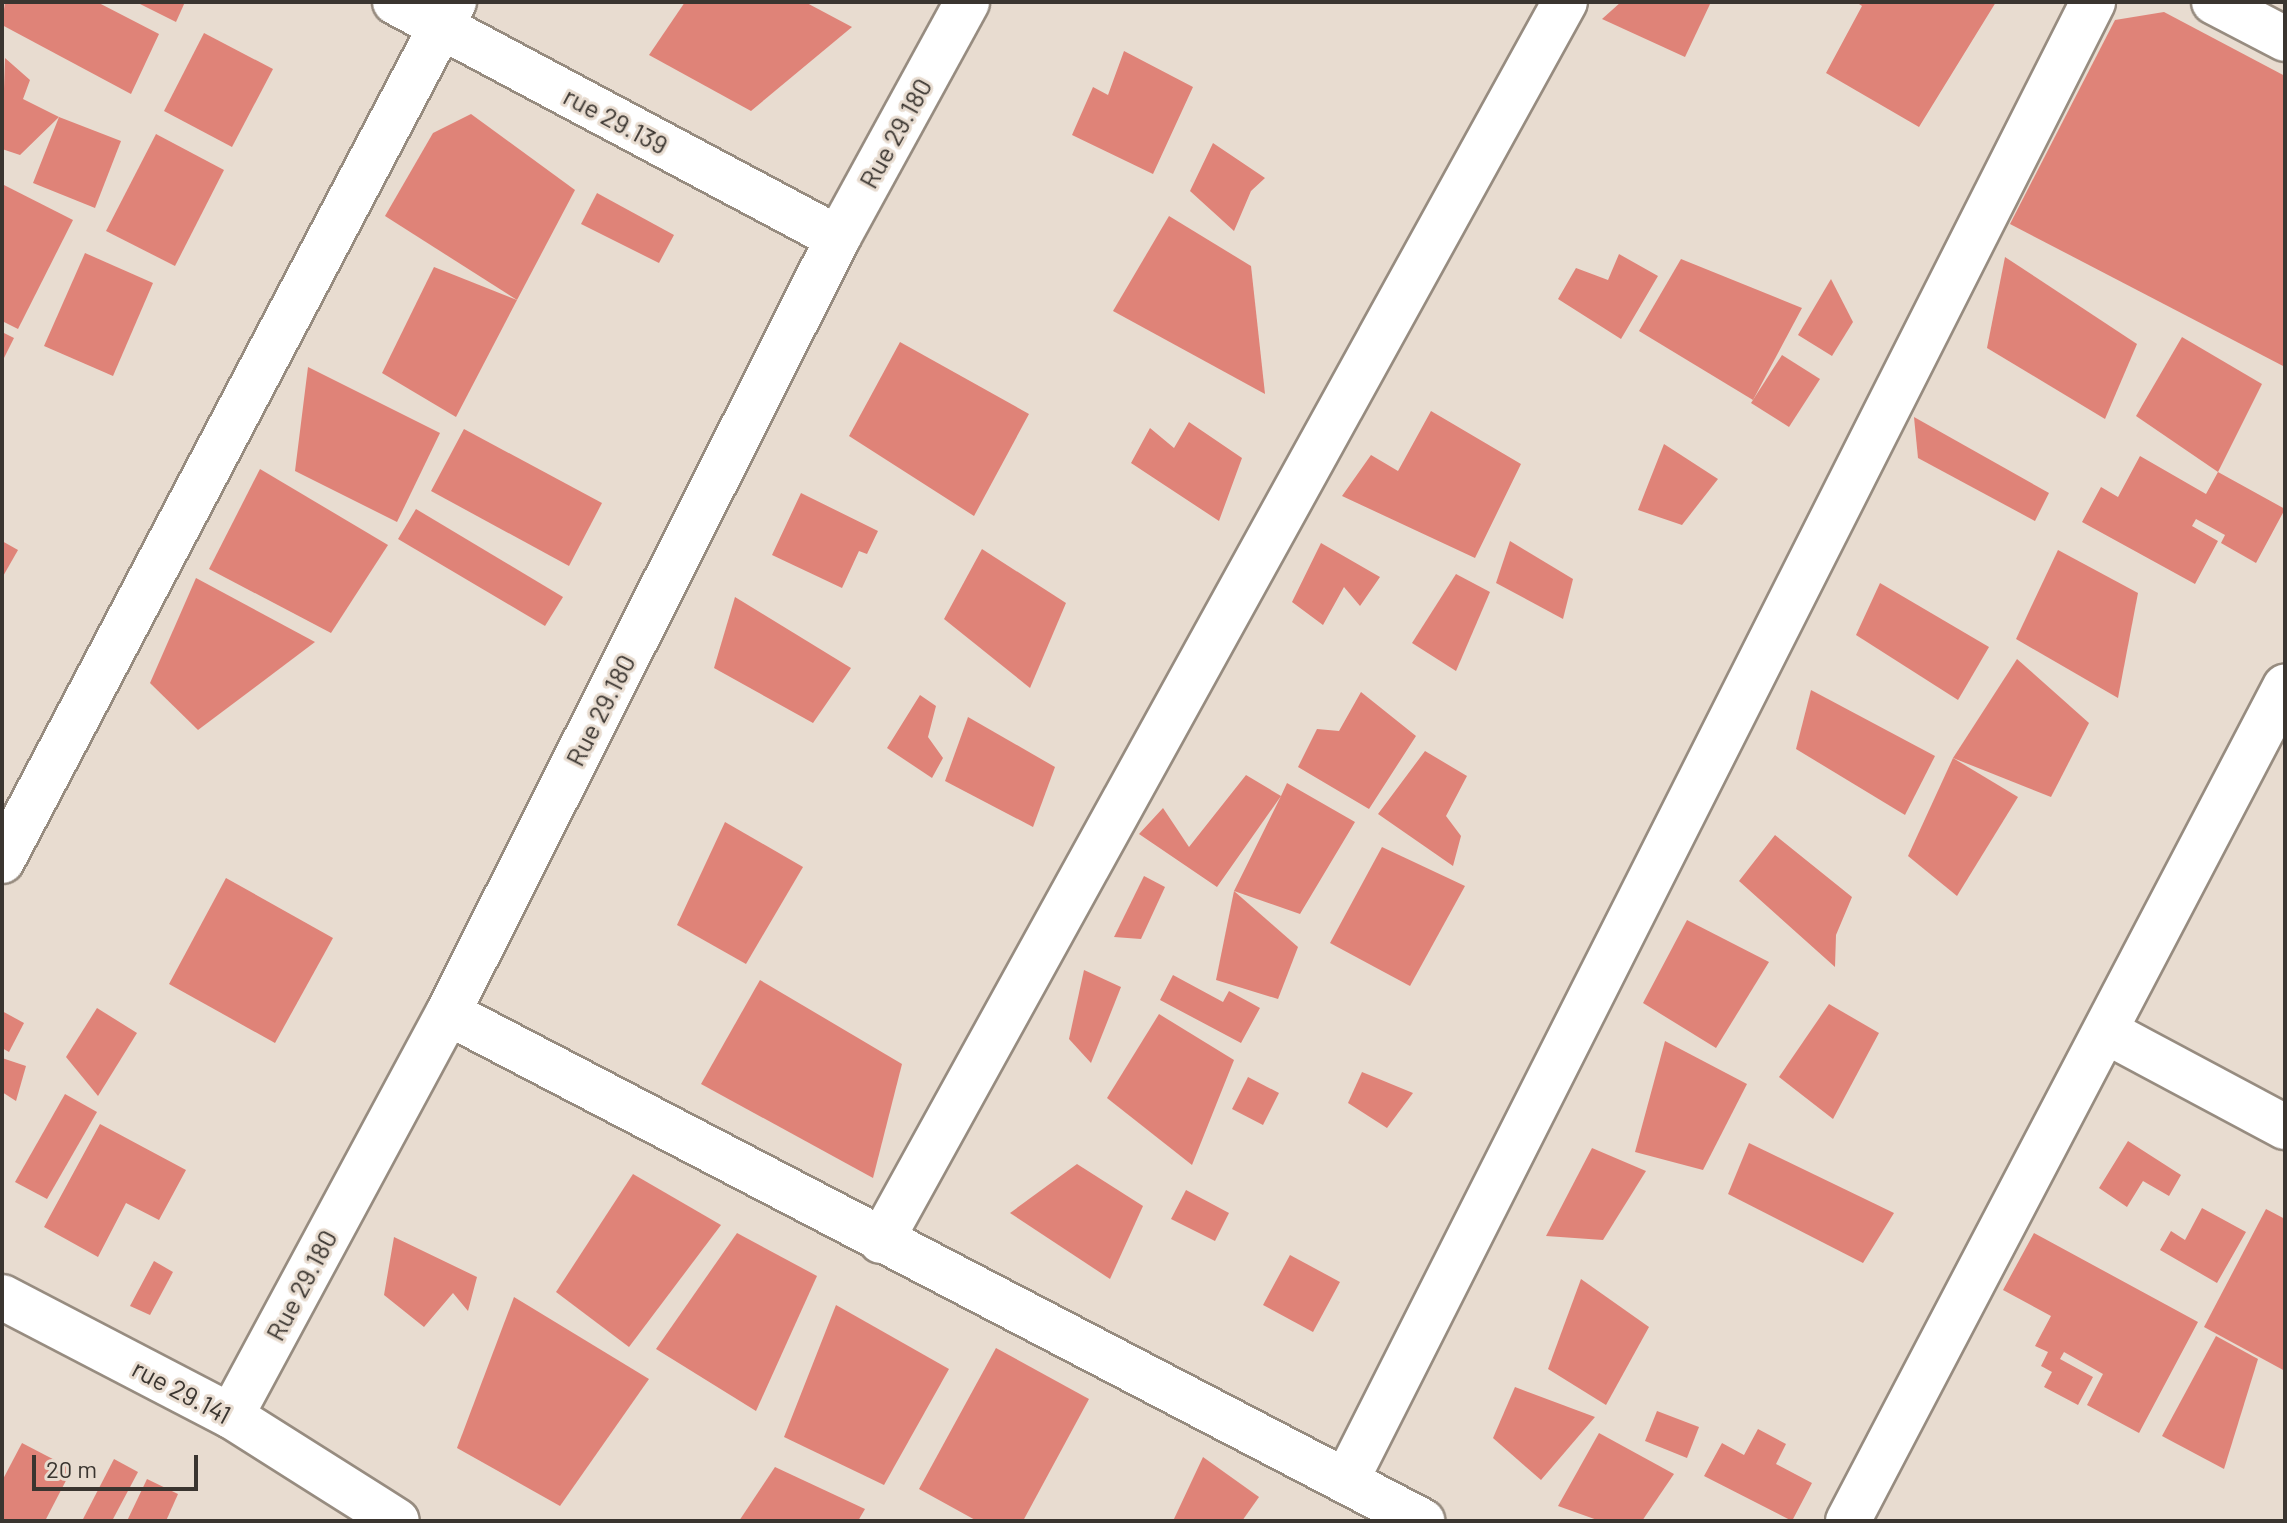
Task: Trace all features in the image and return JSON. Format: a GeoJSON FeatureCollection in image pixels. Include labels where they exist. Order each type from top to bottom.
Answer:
{"type":"FeatureCollection","features":[{"type":"Feature","properties":{"kind":"street","name":"rue 29.139"},"geometry":{"type":"LineString","coordinates":[[395,2],[448,15],[838,238]]}},
{"type":"Feature","properties":{"kind":"street","name":"Rue 29.180"},"geometry":{"type":"LineString","coordinates":[[231,1416],[448,1013],[838,238],[967,2]]}},
{"type":"Feature","properties":{"kind":"street"},"geometry":{"type":"LineString","coordinates":[[881,1241],[1565,2]]}},
{"type":"Feature","properties":{"kind":"street"},"geometry":{"type":"LineString","coordinates":[[1346,1481],[2093,2]]}},
{"type":"Feature","properties":{"kind":"street"},"geometry":{"type":"LineString","coordinates":[[2214,2],[2285,39]]}},
{"type":"Feature","properties":{"kind":"street"},"geometry":{"type":"LineString","coordinates":[[2,861],[448,15]]}},
{"type":"Feature","properties":{"kind":"street"},"geometry":{"type":"LineString","coordinates":[[1848,1521],[2107,1032],[2285,687]]}},
{"type":"Feature","properties":{"kind":"street"},"geometry":{"type":"LineString","coordinates":[[448,1013],[1422,1521]]}},
{"type":"Feature","properties":{"kind":"street"},"geometry":{"type":"LineString","coordinates":[[2107,1032],[2285,1127]]}},
{"type":"Feature","properties":{"kind":"street","name":"rue 29.141"},"geometry":{"type":"LineString","coordinates":[[2,1297],[231,1416],[397,1521]]}},
{"type":"Feature","properties":{"kind":"building"},"geometry":{"type":"Polygon","coordinates":[[[5,2],[97,2],[159,34],[131,94],[2,25],[5,2]]]}},
{"type":"Feature","properties":{"kind":"building"},"geometry":{"type":"Polygon","coordinates":[[[136,2],[185,2],[176,22],[136,2]]]}},
{"type":"Feature","properties":{"kind":"building"},"geometry":{"type":"Polygon","coordinates":[[[685,2],[805,2],[852,27],[751,111],[649,55],[685,2]]]}},
{"type":"Feature","properties":{"kind":"building"},"geometry":{"type":"Polygon","coordinates":[[[1621,2],[1711,2],[1685,57],[1602,19],[1621,2]]]}},
{"type":"Feature","properties":{"kind":"building"},"geometry":{"type":"Polygon","coordinates":[[[1856,2],[1996,2],[1919,127],[1826,73],[1862,6],[1856,2]]]}},
{"type":"Feature","properties":{"kind":"building"},"geometry":{"type":"Polygon","coordinates":[[[2164,12],[2285,76],[2285,367],[2010,224],[2115,20],[2164,12]]]}},
{"type":"Feature","properties":{"kind":"building"},"geometry":{"type":"Polygon","coordinates":[[[204,33],[273,69],[232,147],[164,111],[204,33]]]}},
{"type":"Feature","properties":{"kind":"building"},"geometry":{"type":"Polygon","coordinates":[[[1124,51],[1193,87],[1153,174],[1072,135],[1093,87],[1108,95],[1124,51]]]}},
{"type":"Feature","properties":{"kind":"building"},"geometry":{"type":"Polygon","coordinates":[[[5,58],[30,80],[23,99],[59,117],[20,155],[2,149],[5,58]]]}},
{"type":"Feature","properties":{"kind":"building"},"geometry":{"type":"Polygon","coordinates":[[[471,114],[575,190],[517,300],[385,216],[433,133],[471,114]]]}},
{"type":"Feature","properties":{"kind":"building"},"geometry":{"type":"Polygon","coordinates":[[[59,117],[121,141],[95,208],[33,183],[59,117]]]}},
{"type":"Feature","properties":{"kind":"building"},"geometry":{"type":"Polygon","coordinates":[[[156,134],[224,170],[175,266],[106,231],[156,134]]]}},
{"type":"Feature","properties":{"kind":"building"},"geometry":{"type":"Polygon","coordinates":[[[1213,143],[1265,178],[1251,191],[1234,231],[1190,191],[1213,143]]]}},
{"type":"Feature","properties":{"kind":"building"},"geometry":{"type":"Polygon","coordinates":[[[2,184],[73,220],[18,329],[2,321],[2,184]]]}},
{"type":"Feature","properties":{"kind":"building"},"geometry":{"type":"Polygon","coordinates":[[[597,193],[674,235],[659,263],[581,224],[597,193]]]}},
{"type":"Feature","properties":{"kind":"building"},"geometry":{"type":"Polygon","coordinates":[[[1169,216],[1251,266],[1265,394],[1113,311],[1169,216]]]}},
{"type":"Feature","properties":{"kind":"building"},"geometry":{"type":"Polygon","coordinates":[[[85,253],[153,283],[113,376],[44,346],[85,253]]]}},
{"type":"Feature","properties":{"kind":"building"},"geometry":{"type":"Polygon","coordinates":[[[1619,254],[1658,276],[1621,339],[1558,299],[1576,268],[1608,280],[1619,254]]]}},
{"type":"Feature","properties":{"kind":"building"},"geometry":{"type":"Polygon","coordinates":[[[2005,257],[2137,344],[2105,419],[1987,348],[2005,257]]]}},
{"type":"Feature","properties":{"kind":"building"},"geometry":{"type":"Polygon","coordinates":[[[1681,259],[1802,308],[1753,400],[1639,331],[1681,259]]]}},
{"type":"Feature","properties":{"kind":"building"},"geometry":{"type":"Polygon","coordinates":[[[434,267],[517,300],[456,417],[382,373],[434,267]]]}},
{"type":"Feature","properties":{"kind":"building"},"geometry":{"type":"Polygon","coordinates":[[[1831,279],[1853,322],[1832,356],[1798,335],[1831,279]]]}},
{"type":"Feature","properties":{"kind":"building"},"geometry":{"type":"Polygon","coordinates":[[[2,332],[14,338],[2,362],[2,332]]]}},
{"type":"Feature","properties":{"kind":"building"},"geometry":{"type":"Polygon","coordinates":[[[2182,337],[2262,384],[2218,472],[2136,416],[2182,337]]]}},
{"type":"Feature","properties":{"kind":"building"},"geometry":{"type":"Polygon","coordinates":[[[900,342],[1029,414],[974,516],[849,436],[900,342]]]}},
{"type":"Feature","properties":{"kind":"building"},"geometry":{"type":"Polygon","coordinates":[[[1782,355],[1820,379],[1789,427],[1751,403],[1782,355]]]}},
{"type":"Feature","properties":{"kind":"building"},"geometry":{"type":"Polygon","coordinates":[[[308,367],[440,433],[397,522],[295,471],[308,367]]]}},
{"type":"Feature","properties":{"kind":"building"},"geometry":{"type":"Polygon","coordinates":[[[1431,411],[1521,464],[1475,558],[1342,496],[1371,455],[1398,471],[1431,411]]]}},
{"type":"Feature","properties":{"kind":"building"},"geometry":{"type":"Polygon","coordinates":[[[1914,417],[2049,493],[2035,521],[1918,458],[1914,417]]]}},
{"type":"Feature","properties":{"kind":"building"},"geometry":{"type":"Polygon","coordinates":[[[1189,422],[1242,458],[1219,521],[1131,463],[1150,428],[1174,448],[1189,422]]]}},
{"type":"Feature","properties":{"kind":"building"},"geometry":{"type":"Polygon","coordinates":[[[464,429],[602,503],[569,566],[431,491],[464,429]]]}},
{"type":"Feature","properties":{"kind":"building"},"geometry":{"type":"Polygon","coordinates":[[[1664,444],[1718,479],[1682,525],[1638,510],[1664,444]]]}},
{"type":"Feature","properties":{"kind":"building"},"geometry":{"type":"Polygon","coordinates":[[[2140,456],[2206,494],[2218,472],[2285,509],[2256,563],[2221,543],[2225,535],[2196,519],[2192,526],[2218,541],[2195,584],[2082,522],[2101,487],[2118,497],[2140,456]]]}},
{"type":"Feature","properties":{"kind":"building"},"geometry":{"type":"Polygon","coordinates":[[[260,469],[388,545],[331,633],[209,569],[260,469]]]}},
{"type":"Feature","properties":{"kind":"building"},"geometry":{"type":"Polygon","coordinates":[[[801,493],[878,531],[867,554],[859,551],[842,588],[772,555],[801,493]]]}},
{"type":"Feature","properties":{"kind":"building"},"geometry":{"type":"Polygon","coordinates":[[[416,509],[563,597],[545,626],[398,539],[416,509]]]}},
{"type":"Feature","properties":{"kind":"building"},"geometry":{"type":"Polygon","coordinates":[[[2,541],[18,550],[2,578],[2,541]]]}},
{"type":"Feature","properties":{"kind":"building"},"geometry":{"type":"Polygon","coordinates":[[[1510,541],[1573,579],[1563,619],[1496,583],[1510,541]]]}},
{"type":"Feature","properties":{"kind":"building"},"geometry":{"type":"Polygon","coordinates":[[[1321,543],[1380,577],[1360,606],[1344,587],[1323,625],[1292,602],[1321,543]]]}},
{"type":"Feature","properties":{"kind":"building"},"geometry":{"type":"Polygon","coordinates":[[[982,549],[1066,603],[1030,688],[944,619],[982,549]]]}},
{"type":"Feature","properties":{"kind":"building"},"geometry":{"type":"Polygon","coordinates":[[[2058,550],[2138,593],[2118,698],[2016,639],[2058,550]]]}},
{"type":"Feature","properties":{"kind":"building"},"geometry":{"type":"Polygon","coordinates":[[[1456,574],[1490,592],[1456,671],[1412,643],[1456,574]]]}},
{"type":"Feature","properties":{"kind":"building"},"geometry":{"type":"Polygon","coordinates":[[[196,578],[315,642],[198,730],[150,683],[196,578]]]}},
{"type":"Feature","properties":{"kind":"building"},"geometry":{"type":"Polygon","coordinates":[[[1880,583],[1989,647],[1958,700],[1856,635],[1880,583]]]}},
{"type":"Feature","properties":{"kind":"building"},"geometry":{"type":"Polygon","coordinates":[[[735,597],[851,668],[813,723],[714,668],[735,597]]]}},
{"type":"Feature","properties":{"kind":"building"},"geometry":{"type":"Polygon","coordinates":[[[2017,659],[2089,723],[2051,797],[1953,758],[2017,659]]]}},
{"type":"Feature","properties":{"kind":"building"},"geometry":{"type":"Polygon","coordinates":[[[1811,690],[1935,756],[1905,815],[1796,749],[1811,690]]]}},
{"type":"Feature","properties":{"kind":"building"},"geometry":{"type":"Polygon","coordinates":[[[1361,692],[1416,736],[1369,809],[1298,767],[1317,729],[1339,731],[1361,692]]]}},
{"type":"Feature","properties":{"kind":"building"},"geometry":{"type":"Polygon","coordinates":[[[920,695],[936,706],[928,737],[943,758],[932,778],[887,748],[920,695]]]}},
{"type":"Feature","properties":{"kind":"building"},"geometry":{"type":"Polygon","coordinates":[[[968,717],[1055,767],[1033,827],[945,781],[968,717]]]}},
{"type":"Feature","properties":{"kind":"building"},"geometry":{"type":"Polygon","coordinates":[[[1425,751],[1467,776],[1446,816],[1461,836],[1453,866],[1378,814],[1425,751]]]}},
{"type":"Feature","properties":{"kind":"building"},"geometry":{"type":"Polygon","coordinates":[[[1953,758],[2018,797],[1957,896],[1908,856],[1953,758]]]}},
{"type":"Feature","properties":{"kind":"building"},"geometry":{"type":"Polygon","coordinates":[[[1246,775],[1281,796],[1217,887],[1139,834],[1163,808],[1189,847],[1246,775]]]}},
{"type":"Feature","properties":{"kind":"building"},"geometry":{"type":"Polygon","coordinates":[[[1287,783],[1355,822],[1300,914],[1234,891],[1287,783]]]}},
{"type":"Feature","properties":{"kind":"building"},"geometry":{"type":"Polygon","coordinates":[[[725,822],[803,867],[746,964],[677,925],[725,822]]]}},
{"type":"Feature","properties":{"kind":"building"},"geometry":{"type":"Polygon","coordinates":[[[1775,835],[1852,897],[1836,935],[1835,967],[1739,881],[1775,835]]]}},
{"type":"Feature","properties":{"kind":"building"},"geometry":{"type":"Polygon","coordinates":[[[1382,847],[1465,886],[1410,986],[1330,943],[1382,847]]]}},
{"type":"Feature","properties":{"kind":"building"},"geometry":{"type":"Polygon","coordinates":[[[1144,876],[1165,887],[1141,939],[1114,937],[1144,876]]]}},
{"type":"Feature","properties":{"kind":"building"},"geometry":{"type":"Polygon","coordinates":[[[226,878],[333,938],[275,1043],[169,984],[226,878]]]}},
{"type":"Feature","properties":{"kind":"building"},"geometry":{"type":"Polygon","coordinates":[[[1234,891],[1298,947],[1278,999],[1216,980],[1234,891]]]}},
{"type":"Feature","properties":{"kind":"building"},"geometry":{"type":"Polygon","coordinates":[[[1687,920],[1769,962],[1716,1048],[1643,1003],[1687,920]]]}},
{"type":"Feature","properties":{"kind":"building"},"geometry":{"type":"Polygon","coordinates":[[[1084,970],[1121,987],[1091,1063],[1069,1039],[1084,970]]]}},
{"type":"Feature","properties":{"kind":"building"},"geometry":{"type":"Polygon","coordinates":[[[1173,975],[1223,1002],[1229,991],[1260,1008],[1241,1043],[1160,1000],[1173,975]]]}},
{"type":"Feature","properties":{"kind":"building"},"geometry":{"type":"Polygon","coordinates":[[[760,980],[902,1064],[873,1178],[701,1084],[760,980]]]}},
{"type":"Feature","properties":{"kind":"building"},"geometry":{"type":"Polygon","coordinates":[[[1829,1004],[1879,1033],[1833,1119],[1779,1077],[1829,1004]]]}},
{"type":"Feature","properties":{"kind":"building"},"geometry":{"type":"Polygon","coordinates":[[[97,1008],[137,1033],[98,1096],[66,1057],[97,1008]]]}},
{"type":"Feature","properties":{"kind":"building"},"geometry":{"type":"Polygon","coordinates":[[[2,1011],[24,1023],[9,1052],[2,1048],[2,1011]]]}},
{"type":"Feature","properties":{"kind":"building"},"geometry":{"type":"Polygon","coordinates":[[[1159,1014],[1234,1060],[1192,1165],[1107,1098],[1159,1014]]]}},
{"type":"Feature","properties":{"kind":"building"},"geometry":{"type":"Polygon","coordinates":[[[1665,1041],[1747,1084],[1703,1170],[1635,1152],[1665,1041]]]}},
{"type":"Feature","properties":{"kind":"building"},"geometry":{"type":"Polygon","coordinates":[[[2,1058],[26,1066],[16,1101],[2,1092],[2,1058]]]}},
{"type":"Feature","properties":{"kind":"building"},"geometry":{"type":"Polygon","coordinates":[[[1362,1072],[1413,1093],[1387,1128],[1348,1103],[1362,1072]]]}},
{"type":"Feature","properties":{"kind":"building"},"geometry":{"type":"Polygon","coordinates":[[[1248,1077],[1279,1093],[1263,1125],[1232,1109],[1248,1077]]]}},
{"type":"Feature","properties":{"kind":"building"},"geometry":{"type":"Polygon","coordinates":[[[65,1094],[97,1112],[47,1199],[15,1182],[65,1094]]]}},
{"type":"Feature","properties":{"kind":"building"},"geometry":{"type":"Polygon","coordinates":[[[100,1124],[186,1170],[159,1220],[126,1203],[98,1257],[44,1227],[100,1124]]]}},
{"type":"Feature","properties":{"kind":"building"},"geometry":{"type":"Polygon","coordinates":[[[2128,1141],[2181,1175],[2169,1196],[2143,1181],[2127,1207],[2099,1188],[2128,1141]]]}},
{"type":"Feature","properties":{"kind":"building"},"geometry":{"type":"Polygon","coordinates":[[[1749,1143],[1894,1213],[1863,1263],[1728,1194],[1749,1143]]]}},
{"type":"Feature","properties":{"kind":"building"},"geometry":{"type":"Polygon","coordinates":[[[1592,1148],[1646,1171],[1603,1240],[1546,1236],[1592,1148]]]}},
{"type":"Feature","properties":{"kind":"building"},"geometry":{"type":"Polygon","coordinates":[[[1077,1164],[1143,1206],[1110,1279],[1010,1213],[1077,1164]]]}},
{"type":"Feature","properties":{"kind":"building"},"geometry":{"type":"Polygon","coordinates":[[[633,1174],[721,1225],[629,1347],[556,1292],[633,1174]]]}},
{"type":"Feature","properties":{"kind":"building"},"geometry":{"type":"Polygon","coordinates":[[[1186,1190],[1229,1213],[1215,1241],[1171,1219],[1186,1190]]]}},
{"type":"Feature","properties":{"kind":"building"},"geometry":{"type":"Polygon","coordinates":[[[2202,1208],[2246,1232],[2217,1283],[2160,1250],[2171,1231],[2185,1240],[2202,1208]]]}},
{"type":"Feature","properties":{"kind":"building"},"geometry":{"type":"Polygon","coordinates":[[[2266,1209],[2285,1219],[2285,1371],[2204,1327],[2266,1209]]]}},
{"type":"Feature","properties":{"kind":"building"},"geometry":{"type":"Polygon","coordinates":[[[737,1233],[817,1276],[756,1411],[656,1349],[737,1233]]]}},
{"type":"Feature","properties":{"kind":"building"},"geometry":{"type":"Polygon","coordinates":[[[2034,1233],[2198,1322],[2139,1433],[2087,1405],[2103,1374],[2064,1352],[2060,1359],[2093,1377],[2078,1405],[2044,1387],[2052,1372],[2041,1366],[2048,1352],[2035,1346],[2051,1316],[2003,1290],[2034,1233]]]}},
{"type":"Feature","properties":{"kind":"building"},"geometry":{"type":"Polygon","coordinates":[[[394,1237],[477,1277],[468,1311],[453,1293],[424,1327],[384,1295],[394,1237]]]}},
{"type":"Feature","properties":{"kind":"building"},"geometry":{"type":"Polygon","coordinates":[[[1290,1255],[1340,1282],[1313,1332],[1263,1305],[1290,1255]]]}},
{"type":"Feature","properties":{"kind":"building"},"geometry":{"type":"Polygon","coordinates":[[[154,1261],[173,1272],[150,1315],[130,1306],[154,1261]]]}},
{"type":"Feature","properties":{"kind":"building"},"geometry":{"type":"Polygon","coordinates":[[[1581,1279],[1649,1327],[1606,1405],[1548,1369],[1581,1279]]]}},
{"type":"Feature","properties":{"kind":"building"},"geometry":{"type":"Polygon","coordinates":[[[514,1297],[649,1379],[560,1506],[457,1448],[514,1297]]]}},
{"type":"Feature","properties":{"kind":"building"},"geometry":{"type":"Polygon","coordinates":[[[836,1305],[949,1369],[884,1485],[784,1437],[836,1305]]]}},
{"type":"Feature","properties":{"kind":"building"},"geometry":{"type":"Polygon","coordinates":[[[2216,1336],[2258,1359],[2224,1469],[2162,1436],[2216,1336]]]}},
{"type":"Feature","properties":{"kind":"building"},"geometry":{"type":"Polygon","coordinates":[[[996,1348],[1089,1399],[1023,1521],[977,1521],[919,1489],[996,1348]]]}},
{"type":"Feature","properties":{"kind":"building"},"geometry":{"type":"Polygon","coordinates":[[[1515,1387],[1595,1417],[1541,1480],[1493,1438],[1515,1387]]]}},
{"type":"Feature","properties":{"kind":"building"},"geometry":{"type":"Polygon","coordinates":[[[1657,1411],[1699,1427],[1687,1458],[1645,1441],[1657,1411]]]}},
{"type":"Feature","properties":{"kind":"building"},"geometry":{"type":"Polygon","coordinates":[[[1758,1429],[1786,1444],[1776,1464],[1812,1483],[1792,1521],[1704,1476],[1722,1443],[1744,1455],[1758,1429]]]}},
{"type":"Feature","properties":{"kind":"building"},"geometry":{"type":"Polygon","coordinates":[[[1599,1433],[1674,1474],[1642,1521],[1600,1521],[1558,1506],[1599,1433]]]}},
{"type":"Feature","properties":{"kind":"building"},"geometry":{"type":"Polygon","coordinates":[[[22,1443],[72,1469],[45,1521],[2,1521],[2,1481],[22,1443]]]}},
{"type":"Feature","properties":{"kind":"building"},"geometry":{"type":"Polygon","coordinates":[[[1203,1457],[1259,1497],[1242,1521],[1173,1521],[1203,1457]]]}},
{"type":"Feature","properties":{"kind":"building"},"geometry":{"type":"Polygon","coordinates":[[[114,1459],[138,1472],[112,1521],[82,1521],[114,1459]]]}},
{"type":"Feature","properties":{"kind":"building"},"geometry":{"type":"Polygon","coordinates":[[[775,1467],[865,1509],[858,1521],[739,1521],[775,1467]]]}},
{"type":"Feature","properties":{"kind":"building"},"geometry":{"type":"Polygon","coordinates":[[[147,1479],[178,1494],[166,1521],[127,1521],[147,1479]]]}}]}
